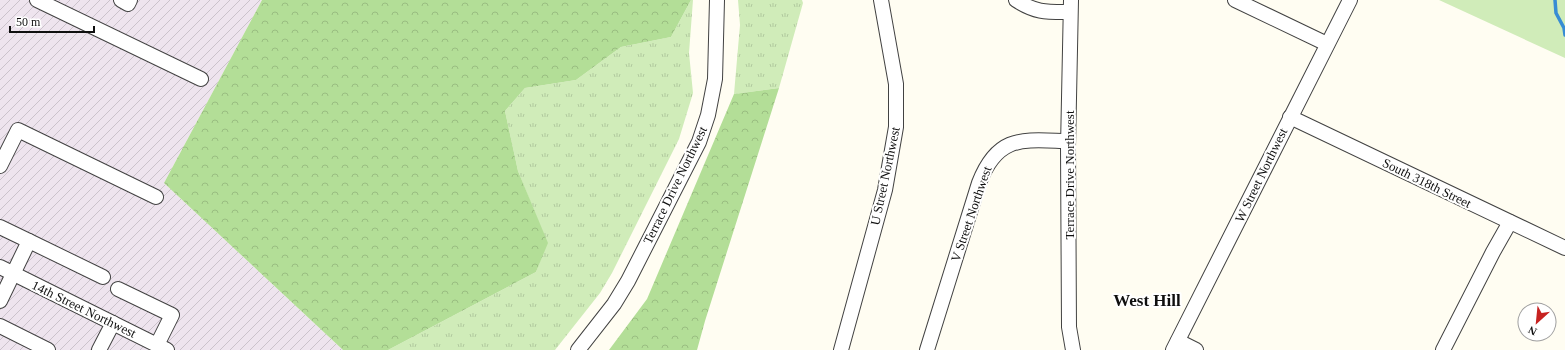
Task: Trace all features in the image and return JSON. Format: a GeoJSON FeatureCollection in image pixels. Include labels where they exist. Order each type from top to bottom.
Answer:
{"type":"FeatureCollection","features":[{"type":"Feature","properties":{"kind":"street"},"geometry":{"type":"LineString","coordinates":[[37,0],[201,79]]}},
{"type":"Feature","properties":{"kind":"street"},"geometry":{"type":"LineString","coordinates":[[120,0],[128,4],[130,0]]}},
{"type":"Feature","properties":{"kind":"street","name":"Terrace Drive Northwest"},"geometry":{"type":"LineString","coordinates":[[578,350],[614,304],[628,281],[698,142],[708,115],[715,79],[717,0]]}},
{"type":"Feature","properties":{"kind":"street","name":"U Street Northwest"},"geometry":{"type":"LineString","coordinates":[[841,350],[885,190],[896,127],[896,84],[881,0]]}},
{"type":"Feature","properties":{"kind":"street"},"geometry":{"type":"LineString","coordinates":[[1016,0],[1039,12],[1071,6]]}},
{"type":"Feature","properties":{"kind":"street"},"geometry":{"type":"LineString","coordinates":[[1235,0],[1327,44]]}},
{"type":"Feature","properties":{"kind":"street","name":"W Street Northwest"},"geometry":{"type":"LineString","coordinates":[[1176,346],[1350,0]]}},
{"type":"Feature","properties":{"kind":"street","name":"Terrace Drive Northwest"},"geometry":{"type":"LineString","coordinates":[[1071,6],[1068,140],[1069,327],[1073,350]]}},
{"type":"Feature","properties":{"kind":"street","name":"South 318th Street"},"geometry":{"type":"LineString","coordinates":[[1290,117],[1565,248]]}},
{"type":"Feature","properties":{"kind":"street"},"geometry":{"type":"LineString","coordinates":[[0,166],[18,130],[156,197]]}},
{"type":"Feature","properties":{"kind":"street","name":"V Street Northwest"},"geometry":{"type":"LineString","coordinates":[[927,350],[979,183],[988,162],[1001,148],[1013,143],[1027,140],[1068,140]]}},
{"type":"Feature","properties":{"kind":"street"},"geometry":{"type":"LineString","coordinates":[[1443,350],[1510,222]]}},
{"type":"Feature","properties":{"kind":"street"},"geometry":{"type":"LineString","coordinates":[[0,227],[103,278]]}},
{"type":"Feature","properties":{"kind":"street"},"geometry":{"type":"LineString","coordinates":[[0,301],[29,241]]}},
{"type":"Feature","properties":{"kind":"street","name":"14th Street Northwest"},"geometry":{"type":"LineString","coordinates":[[0,268],[162,348]]}},
{"type":"Feature","properties":{"kind":"street"},"geometry":{"type":"LineString","coordinates":[[118,289],[172,315],[162,348]]}},
{"type":"Feature","properties":{"kind":"street"},"geometry":{"type":"LineString","coordinates":[[90,350],[92,346],[99,350],[113,323]]}},
{"type":"Feature","properties":{"kind":"street"},"geometry":{"type":"LineString","coordinates":[[0,326],[48,350]]}},
{"type":"Feature","properties":{"kind":"street"},"geometry":{"type":"LineString","coordinates":[[1176,346],[1196,350]]}},
{"type":"Feature","properties":{"kind":"shaded area"},"geometry":{"type":"Polygon","coordinates":[[[0,0],[262,0],[164,183],[343,350],[0,350],[0,0]]]}},
{"type":"Feature","properties":{"kind":"green space"},"geometry":{"type":"Polygon","coordinates":[[[262,0],[691,0],[671,37],[621,47],[576,80],[525,88],[505,111],[518,171],[548,243],[536,272],[388,350],[343,350],[164,183],[262,0]]]}},
{"type":"Feature","properties":{"kind":"green space"},"geometry":{"type":"Polygon","coordinates":[[[691,0],[693,0],[689,53],[693,93],[679,139],[612,273],[600,293],[555,350],[388,350],[536,272],[547,243],[518,171],[505,111],[525,88],[576,80],[621,47],[671,37],[691,0]]]}},
{"type":"Feature","properties":{"kind":"green space"},"geometry":{"type":"Polygon","coordinates":[[[738,0],[802,0],[803,3],[779,88],[734,94],[740,25],[738,0]]]}},
{"type":"Feature","properties":{"kind":"green space"},"geometry":{"type":"Polygon","coordinates":[[[1439,0],[1565,0],[1565,58],[1439,0]]]}},
{"type":"Feature","properties":{"kind":"green space"},"geometry":{"type":"Polygon","coordinates":[[[779,88],[697,350],[609,350],[647,299],[734,94],[779,88]]]}},
{"type":"Feature","properties":{"kind":"waterway"},"geometry":{"type":"LineString","coordinates":[[1555,0],[1556,13],[1564,28],[1565,35]]}},
{"type":"Feature","properties":{"kind":"district","name":"West Hill"},"geometry":{"type":"Point","coordinates":[1147,300]}}]}
